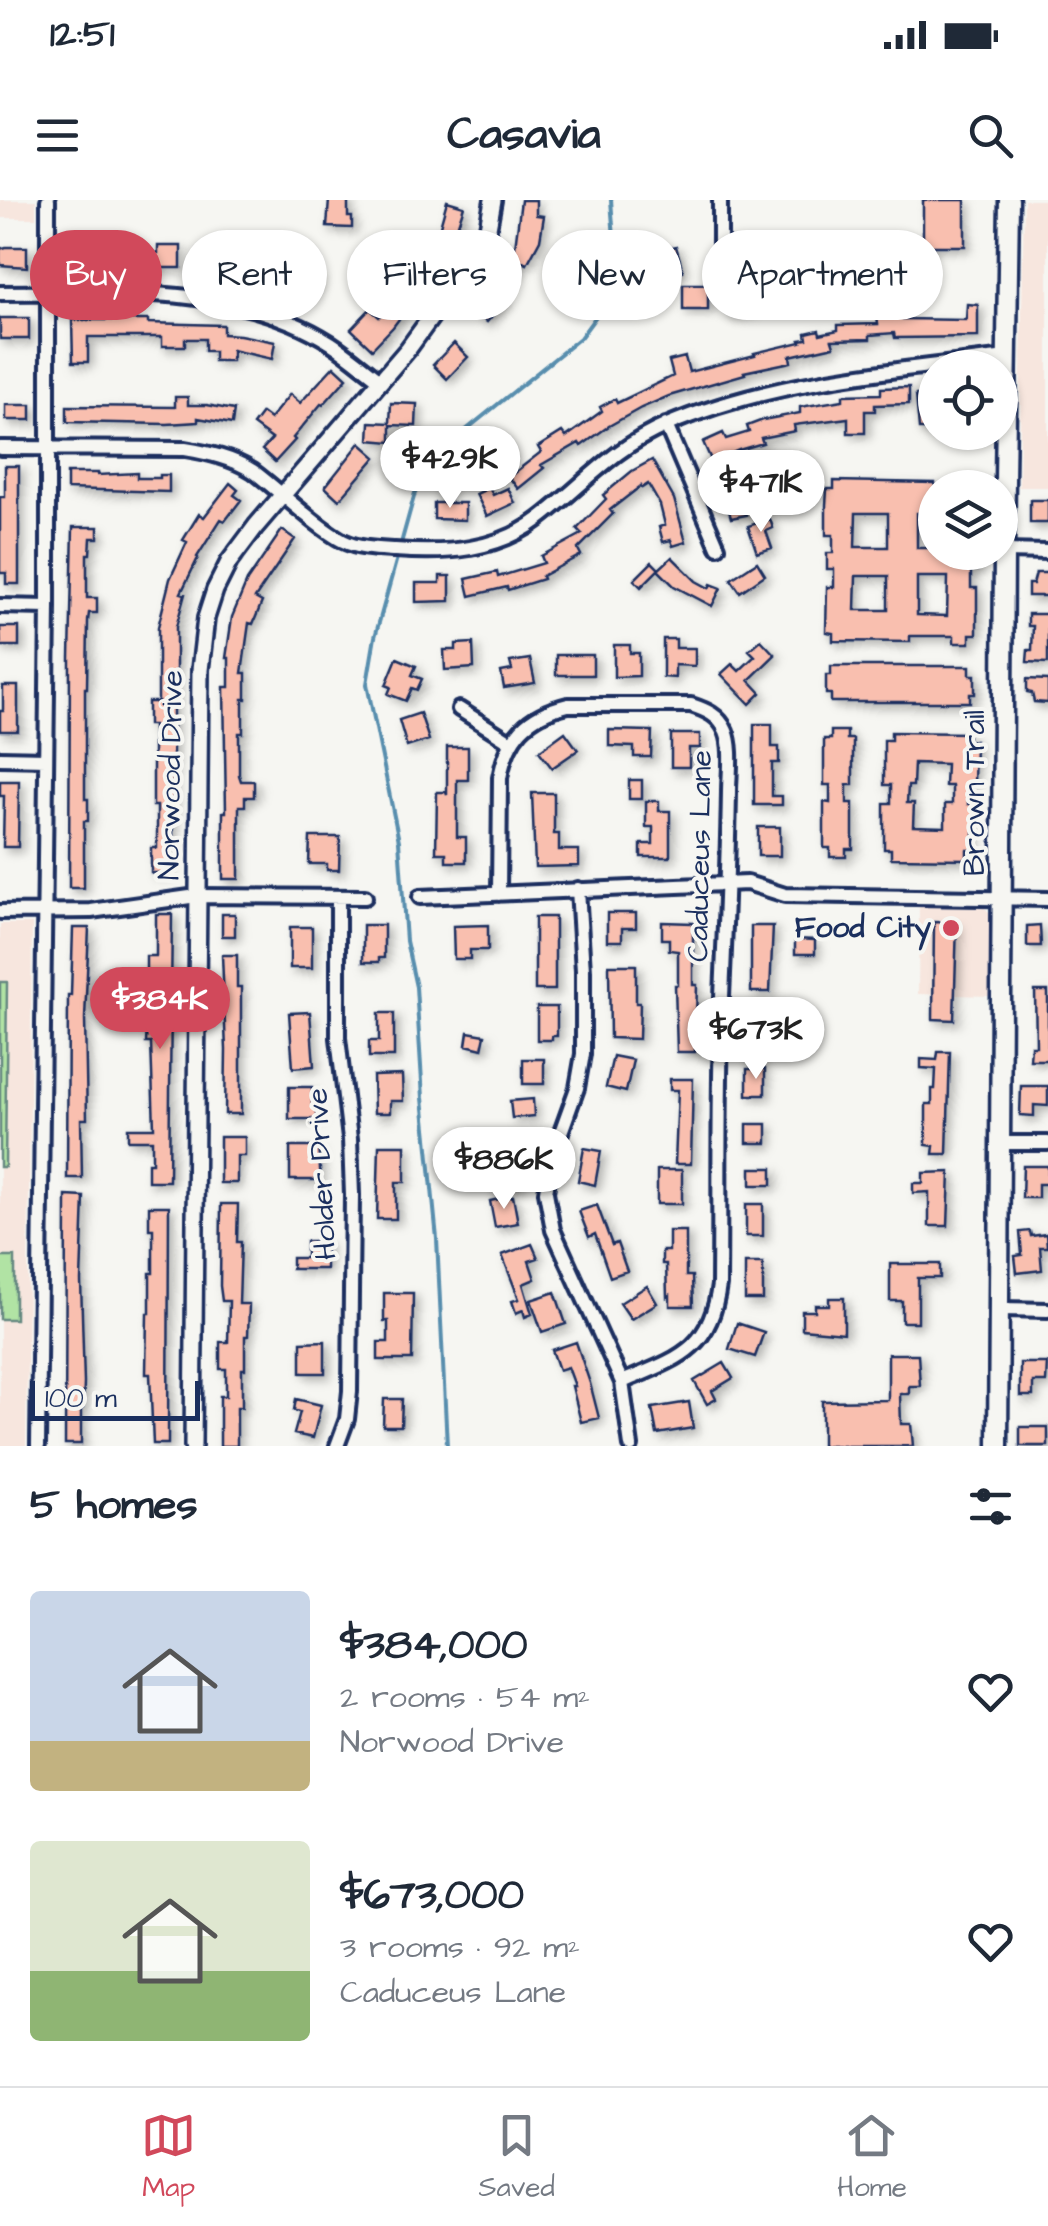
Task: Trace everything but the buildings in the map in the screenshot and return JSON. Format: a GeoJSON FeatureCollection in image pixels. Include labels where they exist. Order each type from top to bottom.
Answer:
{"type":"FeatureCollection","features":[{"type":"Feature","properties":{"kind":"main road","name":"Brown Trail"},"geometry":{"type":"LineString","coordinates":[[1008,350],[1010,200]]}},
{"type":"Feature","properties":{"kind":"main road","name":"Brown Trail"},"geometry":{"type":"LineString","coordinates":[[998,1446],[1004,570]]}},
{"type":"Feature","properties":{"kind":"street"},"geometry":{"type":"LineString","coordinates":[[47,230],[48,200]]}},
{"type":"Feature","properties":{"kind":"street","name":"Norwood Drive"},"geometry":{"type":"LineString","coordinates":[[194,1446],[200,654],[206,618],[215,590],[247,537],[408,350],[474,258],[488,228],[493,200]]}},
{"type":"Feature","properties":{"kind":"street"},"geometry":{"type":"LineString","coordinates":[[720,200],[720,230]]}},
{"type":"Feature","properties":{"kind":"street"},"geometry":{"type":"LineString","coordinates":[[0,292],[30,293]]}},
{"type":"Feature","properties":{"kind":"street"},"geometry":{"type":"LineString","coordinates":[[162,296],[252,307],[332,343],[380,380]]}},
{"type":"Feature","properties":{"kind":"street"},"geometry":{"type":"LineString","coordinates":[[38,1446],[48,606],[46,320]]}},
{"type":"Feature","properties":{"kind":"street"},"geometry":{"type":"LineString","coordinates":[[0,448],[184,449],[210,453],[237,461],[344,542],[369,549],[414,552],[465,550],[511,537],[542,517],[610,456],[666,426],[787,388],[918,368]]}},
{"type":"Feature","properties":{"kind":"street"},"geometry":{"type":"LineString","coordinates":[[666,426],[718,547]]}},
{"type":"Feature","properties":{"kind":"street"},"geometry":{"type":"LineString","coordinates":[[1018,552],[1048,552]]}},
{"type":"Feature","properties":{"kind":"street"},"geometry":{"type":"LineString","coordinates":[[0,606],[48,606]]}},
{"type":"Feature","properties":{"kind":"street","name":"Caduceus Lane"},"geometry":{"type":"LineString","coordinates":[[511,742],[538,715],[568,705],[691,705],[718,718],[728,741],[717,1308],[712,1322],[691,1348],[622,1382]]}},
{"type":"Feature","properties":{"kind":"street"},"geometry":{"type":"LineString","coordinates":[[459,709],[511,742],[500,778],[499,894]]}},
{"type":"Feature","properties":{"kind":"street"},"geometry":{"type":"LineString","coordinates":[[0,758],[46,758]]}},
{"type":"Feature","properties":{"kind":"street"},"geometry":{"type":"LineString","coordinates":[[420,897],[746,883],[786,896],[1048,899]]}},
{"type":"Feature","properties":{"kind":"street"},"geometry":{"type":"LineString","coordinates":[[578,889],[583,1054],[577,1088],[551,1160],[546,1192],[562,1251],[622,1382],[631,1446]]}},
{"type":"Feature","properties":{"kind":"street"},"geometry":{"type":"LineString","coordinates":[[0,912],[90,911],[198,896],[364,898]]}},
{"type":"Feature","properties":{"kind":"street","name":"Holder Drive"},"geometry":{"type":"LineString","coordinates":[[338,898],[338,1038],[352,1195],[350,1391],[348,1419],[338,1446]]}},
{"type":"Feature","properties":{"kind":"street"},"geometry":{"type":"LineString","coordinates":[[1000,1143],[1048,1143]]}},
{"type":"Feature","properties":{"kind":"street"},"geometry":{"type":"LineString","coordinates":[[1000,1310],[1048,1310]]}},
{"type":"Feature","properties":{"kind":"shaded area"},"geometry":{"type":"Polygon","coordinates":[[[0,200],[36,200],[36,218],[0,218],[0,200]]]}},
{"type":"Feature","properties":{"kind":"shaded area"},"geometry":{"type":"Polygon","coordinates":[[[1024,200],[1048,200],[1048,487],[1019,487],[1024,200]]]}},
{"type":"Feature","properties":{"kind":"shaded area"},"geometry":{"type":"Polygon","coordinates":[[[919,905],[981,905],[989,912],[990,996],[918,994],[919,905]]]}},
{"type":"Feature","properties":{"kind":"shaded area"},"geometry":{"type":"Polygon","coordinates":[[[0,924],[32,924],[26,1446],[0,1446],[0,924]]]}},
{"type":"Feature","properties":{"kind":"green space"},"geometry":{"type":"Polygon","coordinates":[[[0,982],[7,982],[5,1167],[0,1167],[0,982]]]}},
{"type":"Feature","properties":{"kind":"green space"},"geometry":{"type":"Polygon","coordinates":[[[0,1257],[15,1257],[15,1319],[0,1319],[0,1257]]]}},
{"type":"Feature","properties":{"kind":"waterway"},"geometry":{"type":"LineString","coordinates":[[447,1446],[437,1239],[416,987],[406,941],[399,841],[367,684],[375,637],[415,493],[435,455],[580,338],[610,297],[616,264],[611,200]]}},
{"type":"Feature","properties":{"kind":"place","name":"Food City"},"geometry":{"type":"Point","coordinates":[951,928]}}]}
